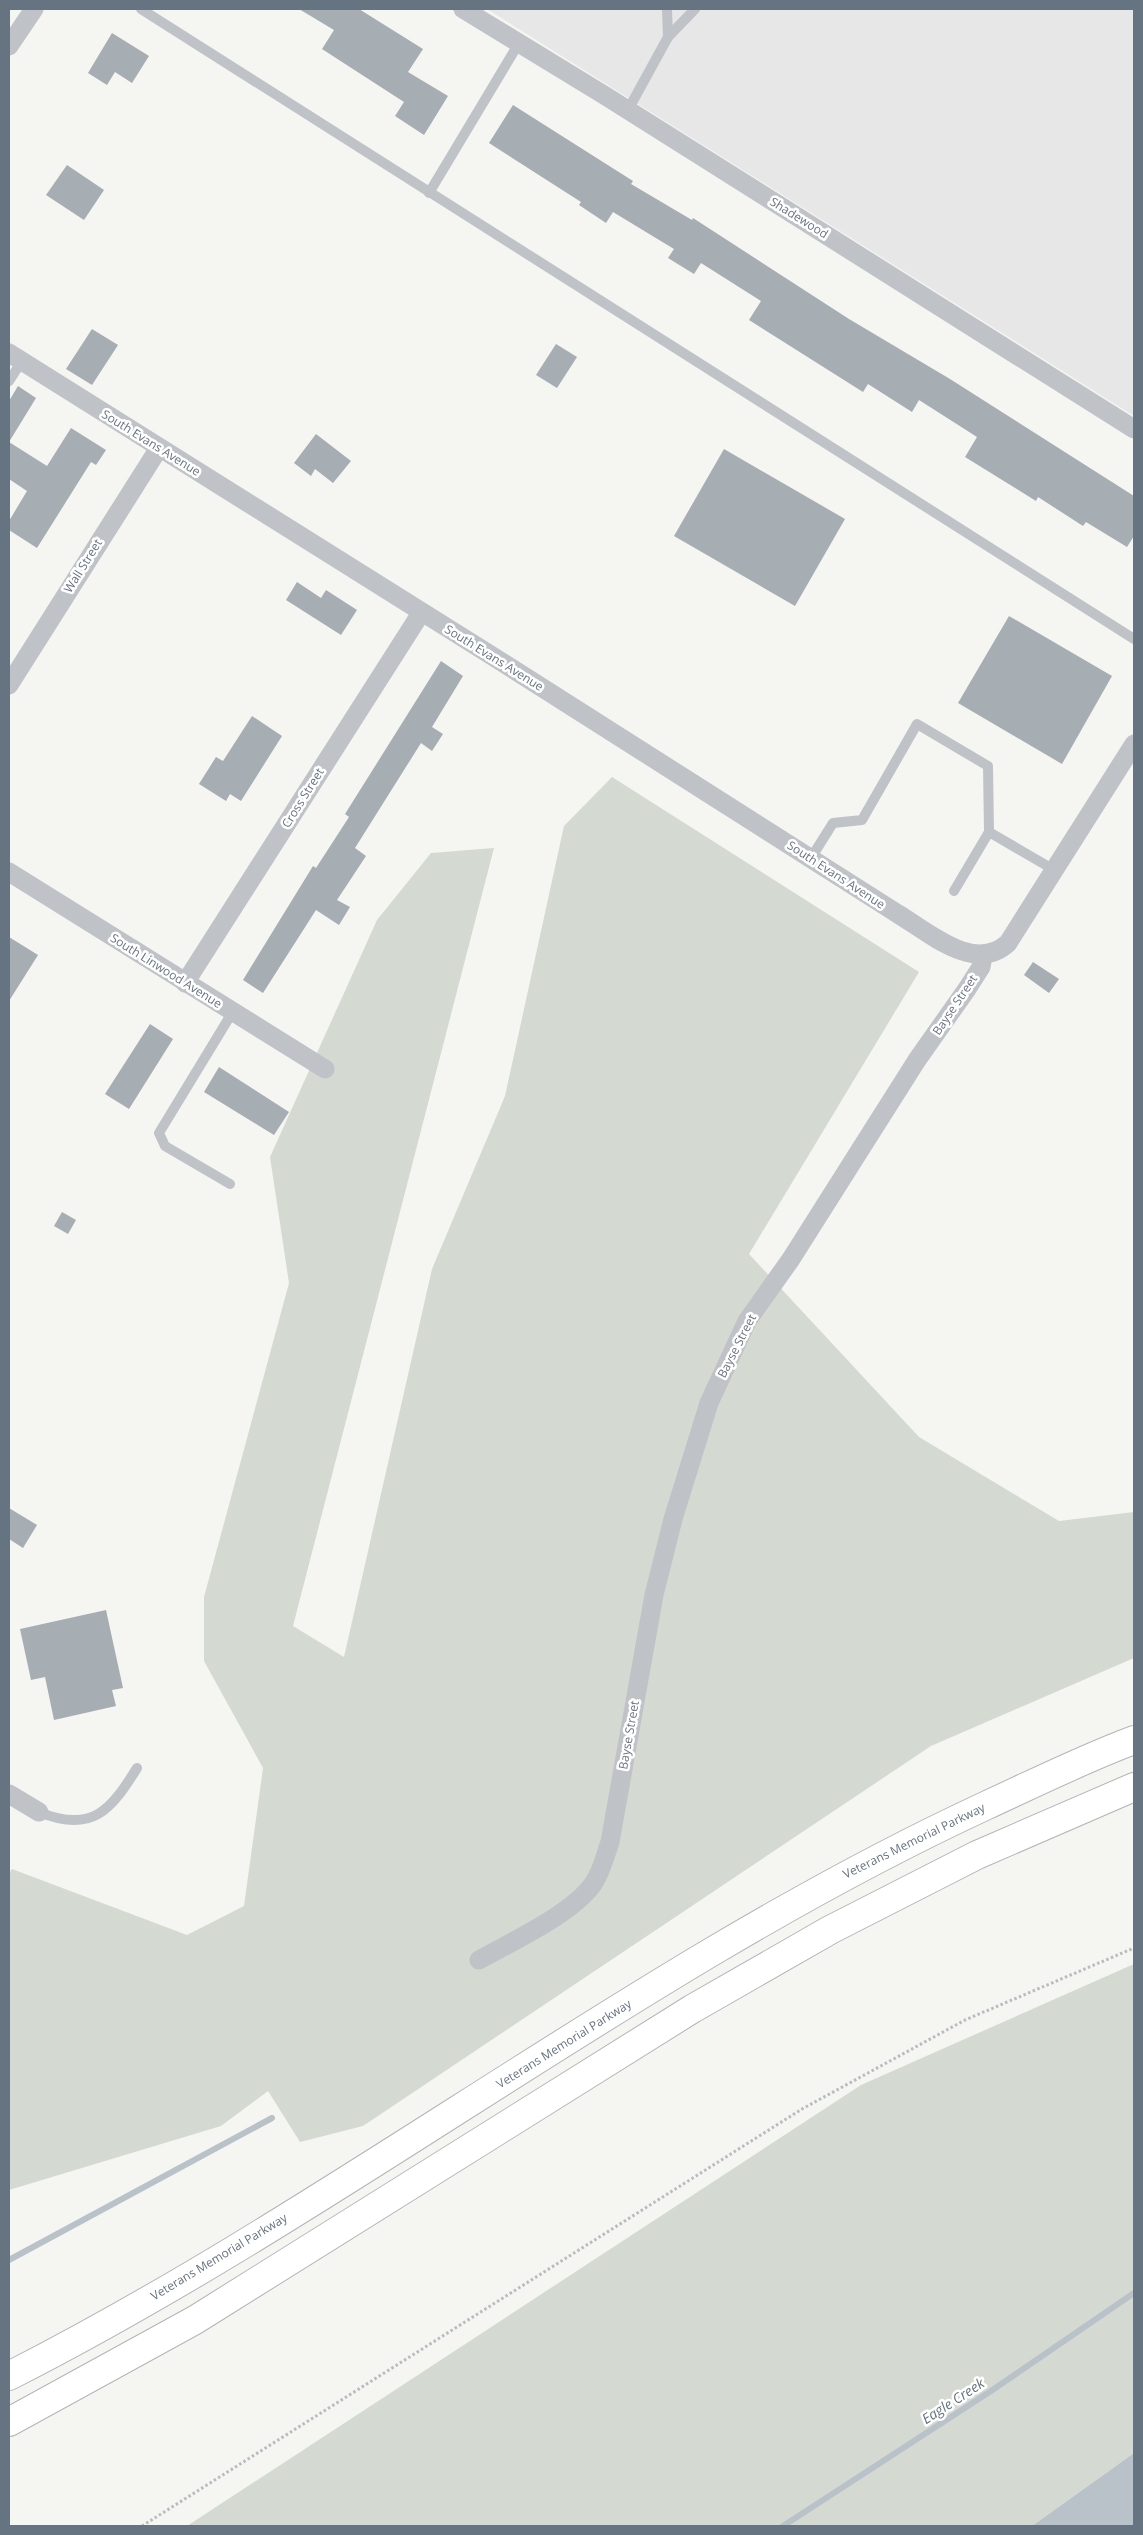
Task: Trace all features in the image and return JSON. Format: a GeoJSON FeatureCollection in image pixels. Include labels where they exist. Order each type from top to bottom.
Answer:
{"type":"FeatureCollection","features":[{"type":"Feature","properties":{"kind":"highway","name":"Veterans Memorial Parkway"},"geometry":{"type":"LineString","coordinates":[[9,2376],[72,2344],[212,2263],[754,1925],[839,1878],[942,1826],[1093,1756],[1134,1740]]}},
{"type":"Feature","properties":{"kind":"highway"},"geometry":{"type":"LineString","coordinates":[[9,2422],[195,2320],[692,2009],[830,1930],[976,1855],[1134,1787]]}},
{"type":"Feature","properties":{"kind":"street"},"geometry":{"type":"LineString","coordinates":[[9,46],[34,9]]}},
{"type":"Feature","properties":{"kind":"street","name":"Shadewood"},"geometry":{"type":"LineString","coordinates":[[463,9],[628,110],[1134,430]]}},
{"type":"Feature","properties":{"kind":"street","name":"South Evans Avenue"},"geometry":{"type":"LineString","coordinates":[[15,357],[957,950],[983,956]]}},
{"type":"Feature","properties":{"kind":"street","name":"Wall Street"},"geometry":{"type":"LineString","coordinates":[[9,686],[159,448]]}},
{"type":"Feature","properties":{"kind":"street","name":"Cross Street"},"geometry":{"type":"LineString","coordinates":[[185,983],[421,613]]}},
{"type":"Feature","properties":{"kind":"street"},"geometry":{"type":"LineString","coordinates":[[983,956],[1001,950],[1008,943],[1056,871],[1134,744]]}},
{"type":"Feature","properties":{"kind":"street","name":"South Linwood Avenue"},"geometry":{"type":"LineString","coordinates":[[9,872],[232,1013],[325,1069]]}},
{"type":"Feature","properties":{"kind":"street","name":"Bayse Street"},"geometry":{"type":"LineString","coordinates":[[479,1960],[574,1903],[593,1884],[601,1870],[610,1842],[654,1595],[673,1519],[710,1403],[747,1321],[791,1259],[917,1060],[967,989],[981,967],[983,956]]}},
{"type":"Feature","properties":{"kind":"street"},"geometry":{"type":"LineString","coordinates":[[9,1794],[39,1812]]}},
{"type":"Feature","properties":{"kind":"lane"},"geometry":{"type":"LineString","coordinates":[[141,9],[1134,639]]}},
{"type":"Feature","properties":{"kind":"lane"},"geometry":{"type":"LineString","coordinates":[[667,9],[668,37]]}},
{"type":"Feature","properties":{"kind":"lane"},"geometry":{"type":"LineString","coordinates":[[628,110],[668,37],[695,9]]}},
{"type":"Feature","properties":{"kind":"lane"},"geometry":{"type":"LineString","coordinates":[[429,193],[519,43]]}},
{"type":"Feature","properties":{"kind":"lane"},"geometry":{"type":"LineString","coordinates":[[9,381],[15,357]]}},
{"type":"Feature","properties":{"kind":"lane"},"geometry":{"type":"LineString","coordinates":[[811,858],[833,823],[862,820],[917,724],[988,766],[989,832],[954,891]]}},
{"type":"Feature","properties":{"kind":"lane"},"geometry":{"type":"LineString","coordinates":[[989,832],[1056,871]]}},
{"type":"Feature","properties":{"kind":"lane"},"geometry":{"type":"LineString","coordinates":[[230,1184],[165,1146],[159,1133],[232,1013]]}},
{"type":"Feature","properties":{"kind":"lane"},"geometry":{"type":"LineString","coordinates":[[39,1812],[51,1817],[78,1822],[98,1813],[117,1800],[137,1768]]}},
{"type":"Feature","properties":{"kind":"path"},"geometry":{"type":"LineString","coordinates":[[142,2526],[802,2109],[965,2020],[1134,1948]]}},
{"type":"Feature","properties":{"kind":"shaded area"},"geometry":{"type":"Polygon","coordinates":[[[487,9],[1134,9],[1134,416],[487,9]]]}},
{"type":"Feature","properties":{"kind":"shaded area"},"geometry":{"type":"Polygon","coordinates":[[[612,777],[919,972],[749,1254],[919,1437],[1059,1521],[1134,1512],[1134,1658],[931,1746],[363,2126],[300,2142],[268,2091],[221,2126],[9,2190],[9,1873],[12,1869],[187,1935],[244,1906],[263,1768],[204,1661],[204,1597],[289,1283],[270,1157],[377,920],[431,853],[494,848],[293,1626],[344,1657],[432,1269],[505,1096],[564,826],[612,777]]]}},
{"type":"Feature","properties":{"kind":"shaded area"},"geometry":{"type":"Polygon","coordinates":[[[1134,1964],[1134,2453],[1032,2526],[187,2526],[861,2085],[1134,1964]]]}},
{"type":"Feature","properties":{"kind":"shaded area"},"geometry":{"type":"Polygon","coordinates":[[[1134,2453],[1134,2526],[1032,2526],[1134,2453]]]}},
{"type":"Feature","properties":{"kind":"building"},"geometry":{"type":"Polygon","coordinates":[[[299,9],[359,9],[423,49],[408,72],[448,96],[424,135],[395,116],[404,102],[322,49],[334,30],[299,9]]]}},
{"type":"Feature","properties":{"kind":"building"},"geometry":{"type":"Polygon","coordinates":[[[112,33],[149,56],[132,83],[115,72],[107,85],[88,73],[112,33]]]}},
{"type":"Feature","properties":{"kind":"building"},"geometry":{"type":"Polygon","coordinates":[[[513,105],[633,181],[631,184],[692,220],[693,218],[849,319],[950,379],[1134,496],[1134,536],[1127,547],[1086,522],[1083,526],[1038,497],[1036,501],[965,457],[977,437],[919,400],[912,412],[868,384],[863,392],[749,320],[761,301],[701,263],[694,274],[668,258],[674,249],[613,212],[606,223],[579,205],[581,202],[489,143],[513,105]]]}},
{"type":"Feature","properties":{"kind":"building"},"geometry":{"type":"Polygon","coordinates":[[[67,165],[104,190],[84,220],[46,195],[67,165]]]}},
{"type":"Feature","properties":{"kind":"building"},"geometry":{"type":"Polygon","coordinates":[[[92,329],[118,345],[92,385],[66,369],[92,329]]]}},
{"type":"Feature","properties":{"kind":"building"},"geometry":{"type":"Polygon","coordinates":[[[556,344],[577,357],[557,388],[536,375],[556,344]]]}},
{"type":"Feature","properties":{"kind":"building"},"geometry":{"type":"Polygon","coordinates":[[[18,386],[36,398],[9,442],[9,401],[18,386]]]}},
{"type":"Feature","properties":{"kind":"building"},"geometry":{"type":"Polygon","coordinates":[[[71,428],[106,450],[96,465],[91,462],[37,548],[9,530],[9,521],[27,491],[9,479],[9,442],[47,466],[71,428]]]}},
{"type":"Feature","properties":{"kind":"building"},"geometry":{"type":"Polygon","coordinates":[[[316,434],[351,461],[333,483],[315,469],[311,476],[294,463],[316,434]]]}},
{"type":"Feature","properties":{"kind":"building"},"geometry":{"type":"Polygon","coordinates":[[[724,449],[845,519],[795,606],[674,536],[724,449]]]}},
{"type":"Feature","properties":{"kind":"building"},"geometry":{"type":"Polygon","coordinates":[[[297,582],[321,598],[326,590],[357,610],[341,635],[286,600],[297,582]]]}},
{"type":"Feature","properties":{"kind":"building"},"geometry":{"type":"Polygon","coordinates":[[[1009,616],[1112,676],[1062,764],[958,703],[1009,616]]]}},
{"type":"Feature","properties":{"kind":"building"},"geometry":{"type":"Polygon","coordinates":[[[441,661],[463,676],[432,727],[443,734],[432,751],[421,743],[355,848],[366,856],[337,900],[350,907],[339,925],[316,910],[263,993],[243,980],[313,866],[316,868],[349,817],[345,814],[441,661]]]}},
{"type":"Feature","properties":{"kind":"building"},"geometry":{"type":"Polygon","coordinates":[[[252,716],[282,736],[241,801],[230,794],[226,801],[199,784],[216,757],[223,761],[252,716]]]}},
{"type":"Feature","properties":{"kind":"building"},"geometry":{"type":"Polygon","coordinates":[[[9,937],[38,955],[9,1001],[9,937]]]}},
{"type":"Feature","properties":{"kind":"building"},"geometry":{"type":"Polygon","coordinates":[[[1033,962],[1059,979],[1049,993],[1024,975],[1033,962]]]}},
{"type":"Feature","properties":{"kind":"building"},"geometry":{"type":"Polygon","coordinates":[[[150,1024],[173,1039],[129,1109],[105,1094],[150,1024]]]}},
{"type":"Feature","properties":{"kind":"building"},"geometry":{"type":"Polygon","coordinates":[[[219,1067],[289,1112],[274,1135],[204,1092],[219,1067]]]}},
{"type":"Feature","properties":{"kind":"building"},"geometry":{"type":"Polygon","coordinates":[[[62,1212],[76,1220],[68,1234],[54,1226],[62,1212]]]}},
{"type":"Feature","properties":{"kind":"building"},"geometry":{"type":"Polygon","coordinates":[[[9,1508],[37,1525],[23,1548],[9,1539],[9,1508]]]}},
{"type":"Feature","properties":{"kind":"building"},"geometry":{"type":"Polygon","coordinates":[[[106,1610],[123,1688],[112,1690],[116,1706],[54,1720],[45,1677],[31,1680],[20,1629],[106,1610]]]}},
{"type":"Feature","properties":{"kind":"waterway"},"geometry":{"type":"LineString","coordinates":[[9,2260],[272,2118]]}},
{"type":"Feature","properties":{"kind":"waterway","name":"Eagle Creek"},"geometry":{"type":"LineString","coordinates":[[783,2526],[991,2391],[1134,2293]]}}]}
